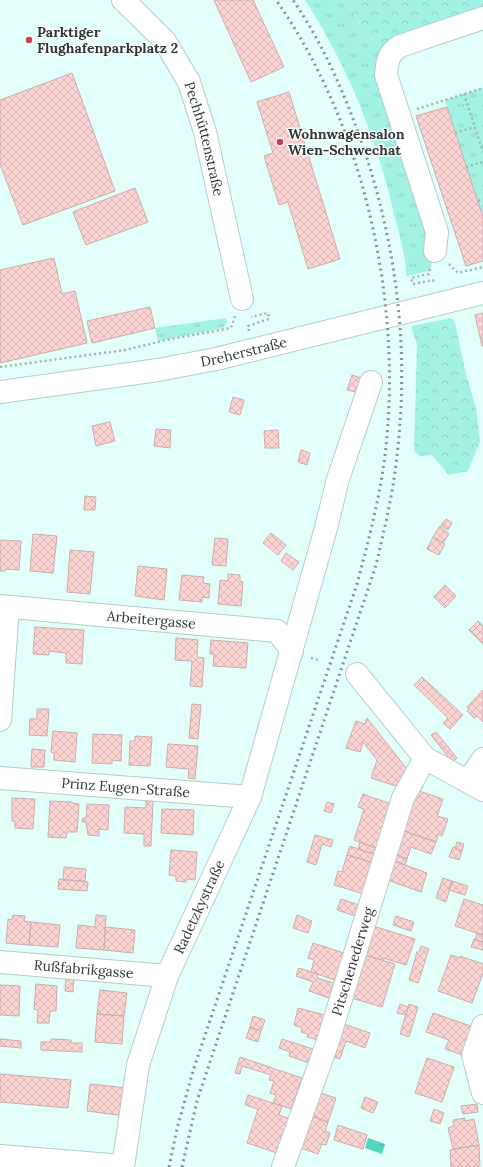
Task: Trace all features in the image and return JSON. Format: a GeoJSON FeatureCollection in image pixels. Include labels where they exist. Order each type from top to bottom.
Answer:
{"type":"FeatureCollection","features":[{"type":"Feature","properties":{"kind":"street","name":"Pechhüttenstraße"},"geometry":{"type":"LineString","coordinates":[[123,0],[164,40],[189,82],[205,132],[243,312]]}},
{"type":"Feature","properties":{"kind":"street"},"geometry":{"type":"LineString","coordinates":[[435,251],[437,232],[386,75],[389,56],[393,50],[400,46],[483,18]]}},
{"type":"Feature","properties":{"kind":"street","name":"Dreherstraße"},"geometry":{"type":"LineString","coordinates":[[0,392],[142,372],[216,359],[483,293]]}},
{"type":"Feature","properties":{"kind":"street","name":"Radetzkystraße"},"geometry":{"type":"LineString","coordinates":[[123,1166],[138,1065],[167,976],[250,797],[292,651],[338,479],[371,382]]}},
{"type":"Feature","properties":{"kind":"street"},"geometry":{"type":"LineString","coordinates":[[0,720],[4,607]]}},
{"type":"Feature","properties":{"kind":"street","name":"Arbeitergasse"},"geometry":{"type":"LineString","coordinates":[[4,607],[277,630],[292,651]]}},
{"type":"Feature","properties":{"kind":"street"},"geometry":{"type":"LineString","coordinates":[[357,674],[425,758],[476,785],[483,758]]}},
{"type":"Feature","properties":{"kind":"street","name":"Pitschenederweg"},"geometry":{"type":"LineString","coordinates":[[283,1167],[328,1041],[403,798],[425,758]]}},
{"type":"Feature","properties":{"kind":"street","name":"Prinz Eugen-Straße"},"geometry":{"type":"LineString","coordinates":[[0,778],[250,797]]}},
{"type":"Feature","properties":{"kind":"street","name":"Rußfabrikgasse"},"geometry":{"type":"LineString","coordinates":[[0,962],[167,976]]}},
{"type":"Feature","properties":{"kind":"street"},"geometry":{"type":"LineString","coordinates":[[483,1026],[473,1055],[483,1093]]}},
{"type":"Feature","properties":{"kind":"street"},"geometry":{"type":"LineString","coordinates":[[0,1156],[123,1166]]}},
{"type":"Feature","properties":{"kind":"path"},"geometry":{"type":"LineString","coordinates":[[399,115],[483,88]]}},
{"type":"Feature","properties":{"kind":"path"},"geometry":{"type":"LineString","coordinates":[[464,94],[483,152]]}},
{"type":"Feature","properties":{"kind":"path"},"geometry":{"type":"LineString","coordinates":[[455,133],[475,127]]}},
{"type":"Feature","properties":{"kind":"path"},"geometry":{"type":"LineString","coordinates":[[466,167],[483,162]]}},
{"type":"Feature","properties":{"kind":"path"},"geometry":{"type":"LineString","coordinates":[[478,201],[483,199]]}},
{"type":"Feature","properties":{"kind":"path"},"geometry":{"type":"LineString","coordinates":[[435,251],[458,273],[483,267]]}},
{"type":"Feature","properties":{"kind":"path"},"geometry":{"type":"LineString","coordinates":[[429,274],[411,278],[413,284],[430,280]]}},
{"type":"Feature","properties":{"kind":"path"},"geometry":{"type":"LineString","coordinates":[[233,321],[243,312]]}},
{"type":"Feature","properties":{"kind":"path"},"geometry":{"type":"LineString","coordinates":[[0,367],[125,350],[166,340],[231,328],[233,321],[243,312],[268,313],[269,319],[248,326],[250,334]]}},
{"type":"Feature","properties":{"kind":"green space"},"geometry":{"type":"Polygon","coordinates":[[[305,0],[346,0],[361,26],[389,56],[435,251],[429,271],[406,276],[401,242],[389,193],[381,164],[361,107],[335,52],[305,0]]]}},
{"type":"Feature","properties":{"kind":"green space"},"geometry":{"type":"Polygon","coordinates":[[[346,0],[483,0],[483,18],[389,56],[361,26],[346,0]]]}},
{"type":"Feature","properties":{"kind":"green space"},"geometry":{"type":"Polygon","coordinates":[[[483,88],[483,217],[445,100],[483,88]]]}},
{"type":"Feature","properties":{"kind":"green space"},"geometry":{"type":"Polygon","coordinates":[[[226,318],[227,322],[223,328],[158,341],[155,328],[226,318]]]}},
{"type":"Feature","properties":{"kind":"green space"},"geometry":{"type":"Polygon","coordinates":[[[451,318],[455,322],[466,374],[476,408],[480,441],[468,471],[449,475],[432,455],[420,456],[414,451],[417,345],[412,326],[451,318]]]}},
{"type":"Feature","properties":{"kind":"water"},"geometry":{"type":"Polygon","coordinates":[[[368,1138],[385,1144],[382,1154],[365,1148],[368,1138]]]}},
{"type":"Feature","properties":{"kind":"building"},"geometry":{"type":"Polygon","coordinates":[[[214,0],[253,0],[284,67],[251,82],[214,0]]]}},
{"type":"Feature","properties":{"kind":"building"},"geometry":{"type":"Polygon","coordinates":[[[72,73],[115,191],[23,225],[0,164],[0,100],[72,73]]]}},
{"type":"Feature","properties":{"kind":"building"},"geometry":{"type":"Polygon","coordinates":[[[289,92],[340,259],[308,269],[288,202],[279,205],[264,156],[273,153],[257,102],[289,92]]]}},
{"type":"Feature","properties":{"kind":"building"},"geometry":{"type":"Polygon","coordinates":[[[447,107],[483,217],[483,261],[466,266],[416,116],[447,107]]]}},
{"type":"Feature","properties":{"kind":"building"},"geometry":{"type":"Polygon","coordinates":[[[135,188],[148,222],[86,245],[73,212],[135,188]]]}},
{"type":"Feature","properties":{"kind":"building"},"geometry":{"type":"Polygon","coordinates":[[[54,258],[62,294],[75,291],[87,343],[0,363],[0,270],[54,258]]]}},
{"type":"Feature","properties":{"kind":"building"},"geometry":{"type":"Polygon","coordinates":[[[150,307],[155,328],[92,343],[87,321],[150,307]]]}},
{"type":"Feature","properties":{"kind":"building"},"geometry":{"type":"Polygon","coordinates":[[[483,313],[483,346],[482,346],[475,315],[483,313]]]}},
{"type":"Feature","properties":{"kind":"building"},"geometry":{"type":"Polygon","coordinates":[[[352,375],[361,378],[356,392],[347,390],[352,375]]]}},
{"type":"Feature","properties":{"kind":"building"},"geometry":{"type":"Polygon","coordinates":[[[233,397],[244,400],[240,415],[229,412],[233,397]]]}},
{"type":"Feature","properties":{"kind":"building"},"geometry":{"type":"Polygon","coordinates":[[[110,422],[115,441],[96,446],[92,426],[110,422]]]}},
{"type":"Feature","properties":{"kind":"building"},"geometry":{"type":"Polygon","coordinates":[[[156,429],[171,430],[170,448],[154,446],[156,429]]]}},
{"type":"Feature","properties":{"kind":"building"},"geometry":{"type":"Polygon","coordinates":[[[278,430],[279,448],[265,448],[264,431],[278,430]]]}},
{"type":"Feature","properties":{"kind":"building"},"geometry":{"type":"Polygon","coordinates":[[[301,450],[310,453],[307,465],[298,462],[301,450]]]}},
{"type":"Feature","properties":{"kind":"building"},"geometry":{"type":"Polygon","coordinates":[[[85,496],[96,497],[95,510],[84,510],[85,496]]]}},
{"type":"Feature","properties":{"kind":"building"},"geometry":{"type":"Polygon","coordinates":[[[446,519],[452,523],[448,530],[441,525],[446,519]]]}},
{"type":"Feature","properties":{"kind":"building"},"geometry":{"type":"Polygon","coordinates":[[[440,526],[449,534],[443,543],[433,537],[440,526]]]}},
{"type":"Feature","properties":{"kind":"building"},"geometry":{"type":"Polygon","coordinates":[[[271,533],[286,545],[278,555],[263,543],[271,533]]]}},
{"type":"Feature","properties":{"kind":"building"},"geometry":{"type":"Polygon","coordinates":[[[33,534],[57,536],[53,573],[30,571],[33,534]]]}},
{"type":"Feature","properties":{"kind":"building"},"geometry":{"type":"Polygon","coordinates":[[[433,537],[445,544],[439,555],[427,549],[433,537]]]}},
{"type":"Feature","properties":{"kind":"building"},"geometry":{"type":"Polygon","coordinates":[[[215,538],[228,539],[226,566],[212,565],[215,538]]]}},
{"type":"Feature","properties":{"kind":"building"},"geometry":{"type":"Polygon","coordinates":[[[0,540],[21,541],[19,570],[5,569],[5,571],[0,571],[0,540]]]}},
{"type":"Feature","properties":{"kind":"building"},"geometry":{"type":"Polygon","coordinates":[[[70,550],[94,552],[90,594],[67,592],[70,550]]]}},
{"type":"Feature","properties":{"kind":"building"},"geometry":{"type":"Polygon","coordinates":[[[286,553],[299,562],[293,570],[281,561],[286,553]]]}},
{"type":"Feature","properties":{"kind":"building"},"geometry":{"type":"Polygon","coordinates":[[[138,566],[167,569],[164,600],[135,596],[138,566]]]}},
{"type":"Feature","properties":{"kind":"building"},"geometry":{"type":"Polygon","coordinates":[[[228,574],[240,575],[240,581],[243,582],[241,606],[218,604],[220,580],[228,581],[228,574]]]}},
{"type":"Feature","properties":{"kind":"building"},"geometry":{"type":"Polygon","coordinates":[[[182,575],[204,577],[203,583],[210,584],[209,598],[202,597],[202,602],[179,600],[182,575]]]}},
{"type":"Feature","properties":{"kind":"building"},"geometry":{"type":"Polygon","coordinates":[[[445,585],[456,596],[445,608],[434,597],[445,585]]]}},
{"type":"Feature","properties":{"kind":"building"},"geometry":{"type":"Polygon","coordinates":[[[478,621],[483,626],[483,644],[469,630],[478,621]]]}},
{"type":"Feature","properties":{"kind":"building"},"geometry":{"type":"Polygon","coordinates":[[[35,627],[84,630],[82,664],[66,663],[66,653],[49,651],[49,655],[33,654],[35,627]]]}},
{"type":"Feature","properties":{"kind":"building"},"geometry":{"type":"Polygon","coordinates":[[[176,638],[198,640],[197,657],[204,658],[202,687],[190,686],[192,661],[175,660],[176,638]]]}},
{"type":"Feature","properties":{"kind":"building"},"geometry":{"type":"Polygon","coordinates":[[[211,640],[248,643],[246,668],[213,666],[214,654],[210,654],[211,640]]]}},
{"type":"Feature","properties":{"kind":"building"},"geometry":{"type":"Polygon","coordinates":[[[422,677],[463,715],[450,729],[443,723],[448,718],[414,685],[422,677]]]}},
{"type":"Feature","properties":{"kind":"building"},"geometry":{"type":"Polygon","coordinates":[[[483,690],[483,722],[477,716],[474,718],[467,711],[469,709],[467,707],[483,690]]]}},
{"type":"Feature","properties":{"kind":"building"},"geometry":{"type":"Polygon","coordinates":[[[192,704],[201,705],[198,739],[189,738],[192,704]]]}},
{"type":"Feature","properties":{"kind":"building"},"geometry":{"type":"Polygon","coordinates":[[[37,709],[49,709],[47,736],[29,735],[30,719],[37,719],[37,709]]]}},
{"type":"Feature","properties":{"kind":"building"},"geometry":{"type":"Polygon","coordinates":[[[367,718],[407,769],[402,788],[371,778],[377,760],[363,742],[360,752],[346,748],[356,721],[365,724],[367,718]]]}},
{"type":"Feature","properties":{"kind":"building"},"geometry":{"type":"Polygon","coordinates":[[[53,731],[77,733],[75,762],[54,760],[54,753],[51,752],[53,731]]]}},
{"type":"Feature","properties":{"kind":"building"},"geometry":{"type":"Polygon","coordinates":[[[436,732],[457,758],[452,762],[431,735],[436,732]]]}},
{"type":"Feature","properties":{"kind":"building"},"geometry":{"type":"Polygon","coordinates":[[[93,734],[122,735],[121,761],[112,760],[112,764],[92,763],[93,734]]]}},
{"type":"Feature","properties":{"kind":"building"},"geometry":{"type":"Polygon","coordinates":[[[135,736],[152,737],[150,766],[129,765],[130,741],[135,741],[135,736]]]}},
{"type":"Feature","properties":{"kind":"building"},"geometry":{"type":"Polygon","coordinates":[[[168,744],[198,746],[195,779],[188,778],[189,769],[166,767],[168,744]]]}},
{"type":"Feature","properties":{"kind":"building"},"geometry":{"type":"Polygon","coordinates":[[[32,749],[45,750],[44,767],[31,767],[32,749]]]}},
{"type":"Feature","properties":{"kind":"building"},"geometry":{"type":"Polygon","coordinates":[[[419,791],[443,799],[437,816],[448,819],[442,836],[438,834],[436,842],[401,830],[413,796],[417,797],[419,791]]]}},
{"type":"Feature","properties":{"kind":"building"},"geometry":{"type":"Polygon","coordinates":[[[363,794],[394,805],[379,849],[354,840],[364,809],[358,807],[363,794]]]}},
{"type":"Feature","properties":{"kind":"building"},"geometry":{"type":"Polygon","coordinates":[[[12,798],[35,799],[33,829],[15,828],[15,821],[12,821],[12,798]]]}},
{"type":"Feature","properties":{"kind":"building"},"geometry":{"type":"Polygon","coordinates":[[[50,801],[72,802],[79,804],[77,832],[67,832],[66,838],[48,837],[50,801]]]}},
{"type":"Feature","properties":{"kind":"building"},"geometry":{"type":"Polygon","coordinates":[[[146,801],[153,801],[151,846],[144,846],[144,834],[124,833],[125,807],[146,808],[146,801]]]}},
{"type":"Feature","properties":{"kind":"building"},"geometry":{"type":"Polygon","coordinates":[[[327,802],[334,804],[331,813],[324,811],[327,802]]]}},
{"type":"Feature","properties":{"kind":"building"},"geometry":{"type":"Polygon","coordinates":[[[87,804],[109,805],[108,830],[99,829],[99,836],[88,835],[86,822],[82,822],[83,818],[86,818],[87,804]]]}},
{"type":"Feature","properties":{"kind":"building"},"geometry":{"type":"Polygon","coordinates":[[[162,809],[194,810],[193,835],[161,833],[162,809]]]}},
{"type":"Feature","properties":{"kind":"building"},"geometry":{"type":"Polygon","coordinates":[[[401,830],[436,842],[431,854],[411,847],[407,859],[394,854],[401,830]]]}},
{"type":"Feature","properties":{"kind":"building"},"geometry":{"type":"Polygon","coordinates":[[[315,835],[333,840],[331,847],[322,844],[316,865],[307,862],[315,835]]]}},
{"type":"Feature","properties":{"kind":"building"},"geometry":{"type":"Polygon","coordinates":[[[360,842],[379,849],[376,855],[358,849],[360,842]]]}},
{"type":"Feature","properties":{"kind":"building"},"geometry":{"type":"Polygon","coordinates":[[[457,842],[464,844],[462,851],[455,848],[457,842]]]}},
{"type":"Feature","properties":{"kind":"building"},"geometry":{"type":"Polygon","coordinates":[[[350,846],[376,855],[374,863],[347,855],[350,846]]]}},
{"type":"Feature","properties":{"kind":"building"},"geometry":{"type":"Polygon","coordinates":[[[453,847],[462,851],[459,860],[449,857],[453,847]]]}},
{"type":"Feature","properties":{"kind":"building"},"geometry":{"type":"Polygon","coordinates":[[[171,850],[197,852],[195,880],[187,879],[186,882],[176,881],[176,876],[169,875],[171,850]]]}},
{"type":"Feature","properties":{"kind":"building"},"geometry":{"type":"Polygon","coordinates":[[[394,854],[407,859],[405,865],[392,860],[394,854]]]}},
{"type":"Feature","properties":{"kind":"building"},"geometry":{"type":"Polygon","coordinates":[[[347,855],[374,863],[364,894],[334,885],[338,871],[342,872],[347,855]]]}},
{"type":"Feature","properties":{"kind":"building"},"geometry":{"type":"Polygon","coordinates":[[[392,860],[427,873],[421,892],[385,879],[392,860]]]}},
{"type":"Feature","properties":{"kind":"building"},"geometry":{"type":"Polygon","coordinates":[[[64,867],[86,869],[85,881],[63,880],[64,867]]]}},
{"type":"Feature","properties":{"kind":"building"},"geometry":{"type":"Polygon","coordinates":[[[443,878],[452,881],[446,902],[436,898],[443,878]]]}},
{"type":"Feature","properties":{"kind":"building"},"geometry":{"type":"Polygon","coordinates":[[[59,879],[88,882],[87,891],[58,889],[59,879]]]}},
{"type":"Feature","properties":{"kind":"building"},"geometry":{"type":"Polygon","coordinates":[[[452,881],[468,886],[465,895],[449,890],[452,881]]]}},
{"type":"Feature","properties":{"kind":"building"},"geometry":{"type":"Polygon","coordinates":[[[341,899],[359,905],[355,916],[337,910],[341,899]]]}},
{"type":"Feature","properties":{"kind":"building"},"geometry":{"type":"Polygon","coordinates":[[[464,899],[483,905],[483,935],[455,926],[464,899]]]}},
{"type":"Feature","properties":{"kind":"building"},"geometry":{"type":"Polygon","coordinates":[[[13,915],[25,916],[24,921],[31,922],[29,945],[6,943],[8,919],[12,920],[13,915]]]}},
{"type":"Feature","properties":{"kind":"building"},"geometry":{"type":"Polygon","coordinates":[[[96,915],[106,916],[104,950],[76,948],[78,925],[95,927],[96,915]]]}},
{"type":"Feature","properties":{"kind":"building"},"geometry":{"type":"Polygon","coordinates":[[[297,915],[312,921],[308,933],[293,928],[297,915]]]}},
{"type":"Feature","properties":{"kind":"building"},"geometry":{"type":"Polygon","coordinates":[[[396,916],[414,922],[411,931],[393,925],[396,916]]]}},
{"type":"Feature","properties":{"kind":"building"},"geometry":{"type":"Polygon","coordinates":[[[31,922],[60,925],[58,947],[29,945],[31,922]]]}},
{"type":"Feature","properties":{"kind":"building"},"geometry":{"type":"Polygon","coordinates":[[[370,925],[415,939],[406,965],[383,958],[383,960],[361,954],[370,925]]]}},
{"type":"Feature","properties":{"kind":"building"},"geometry":{"type":"Polygon","coordinates":[[[105,927],[135,930],[133,953],[104,950],[105,927]]]}},
{"type":"Feature","properties":{"kind":"building"},"geometry":{"type":"Polygon","coordinates":[[[477,933],[483,935],[483,942],[475,940],[477,933]]]}},
{"type":"Feature","properties":{"kind":"building"},"geometry":{"type":"Polygon","coordinates":[[[474,939],[483,942],[483,950],[471,947],[474,939]]]}},
{"type":"Feature","properties":{"kind":"building"},"geometry":{"type":"Polygon","coordinates":[[[313,943],[344,953],[335,980],[311,972],[314,960],[308,958],[313,943]]]}},
{"type":"Feature","properties":{"kind":"building"},"geometry":{"type":"Polygon","coordinates":[[[421,946],[429,949],[418,983],[409,980],[417,952],[419,952],[421,946]]]}},
{"type":"Feature","properties":{"kind":"building"},"geometry":{"type":"Polygon","coordinates":[[[361,954],[395,964],[382,1007],[348,997],[361,954]]]}},
{"type":"Feature","properties":{"kind":"building"},"geometry":{"type":"Polygon","coordinates":[[[451,955],[460,958],[460,956],[483,964],[483,973],[472,1003],[438,991],[451,955]]]}},
{"type":"Feature","properties":{"kind":"building"},"geometry":{"type":"Polygon","coordinates":[[[299,968],[318,974],[317,978],[334,983],[329,998],[309,991],[313,982],[296,976],[299,968]]]}},
{"type":"Feature","properties":{"kind":"building"},"geometry":{"type":"Polygon","coordinates":[[[66,976],[74,976],[73,992],[65,991],[66,976]]]}},
{"type":"Feature","properties":{"kind":"building"},"geometry":{"type":"Polygon","coordinates":[[[36,984],[57,986],[56,1011],[50,1011],[49,1023],[37,1023],[38,1010],[34,1009],[36,984]]]}},
{"type":"Feature","properties":{"kind":"building"},"geometry":{"type":"Polygon","coordinates":[[[0,985],[20,986],[19,1016],[0,1015],[0,985]]]}},
{"type":"Feature","properties":{"kind":"building"},"geometry":{"type":"Polygon","coordinates":[[[100,990],[127,993],[124,1016],[97,1014],[100,990]]]}},
{"type":"Feature","properties":{"kind":"building"},"geometry":{"type":"Polygon","coordinates":[[[400,1004],[408,1007],[406,1015],[397,1013],[400,1004]]]}},
{"type":"Feature","properties":{"kind":"building"},"geometry":{"type":"Polygon","coordinates":[[[409,1004],[418,1007],[409,1037],[400,1034],[409,1004]]]}},
{"type":"Feature","properties":{"kind":"building"},"geometry":{"type":"Polygon","coordinates":[[[298,1008],[325,1015],[318,1040],[307,1037],[308,1034],[301,1032],[302,1028],[294,1025],[298,1008]]]}},
{"type":"Feature","properties":{"kind":"building"},"geometry":{"type":"Polygon","coordinates":[[[433,1013],[474,1027],[465,1056],[445,1049],[449,1040],[426,1032],[433,1013]]]}},
{"type":"Feature","properties":{"kind":"building"},"geometry":{"type":"Polygon","coordinates":[[[97,1014],[124,1016],[122,1044],[95,1042],[97,1014]]]}},
{"type":"Feature","properties":{"kind":"building"},"geometry":{"type":"Polygon","coordinates":[[[253,1016],[265,1020],[261,1031],[250,1027],[253,1016]]]}},
{"type":"Feature","properties":{"kind":"building"},"geometry":{"type":"Polygon","coordinates":[[[338,1022],[370,1033],[365,1048],[346,1041],[340,1059],[326,1054],[338,1022]]]}},
{"type":"Feature","properties":{"kind":"building"},"geometry":{"type":"Polygon","coordinates":[[[250,1027],[261,1031],[258,1042],[246,1038],[250,1027]]]}},
{"type":"Feature","properties":{"kind":"building"},"geometry":{"type":"Polygon","coordinates":[[[0,1039],[21,1041],[21,1048],[0,1046],[0,1039]]]}},
{"type":"Feature","properties":{"kind":"building"},"geometry":{"type":"Polygon","coordinates":[[[51,1039],[71,1040],[71,1043],[82,1043],[82,1052],[41,1050],[41,1042],[51,1042],[51,1039]]]}},
{"type":"Feature","properties":{"kind":"building"},"geometry":{"type":"Polygon","coordinates":[[[282,1039],[313,1049],[309,1063],[289,1056],[290,1052],[279,1048],[282,1039]]]}},
{"type":"Feature","properties":{"kind":"building"},"geometry":{"type":"Polygon","coordinates":[[[240,1057],[302,1078],[291,1109],[273,1103],[276,1095],[270,1093],[274,1081],[269,1080],[271,1075],[242,1066],[240,1074],[235,1073],[240,1057]]]}},
{"type":"Feature","properties":{"kind":"building"},"geometry":{"type":"Polygon","coordinates":[[[427,1058],[454,1067],[442,1102],[415,1093],[427,1058]]]}},
{"type":"Feature","properties":{"kind":"building"},"geometry":{"type":"Polygon","coordinates":[[[0,1074],[71,1080],[68,1108],[0,1102],[0,1074]]]}},
{"type":"Feature","properties":{"kind":"building"},"geometry":{"type":"Polygon","coordinates":[[[90,1084],[128,1088],[125,1116],[87,1111],[90,1084]]]}},
{"type":"Feature","properties":{"kind":"building"},"geometry":{"type":"Polygon","coordinates":[[[314,1091],[336,1098],[328,1122],[306,1114],[314,1091]]]}},
{"type":"Feature","properties":{"kind":"building"},"geometry":{"type":"Polygon","coordinates":[[[248,1095],[282,1106],[279,1115],[291,1119],[280,1154],[247,1143],[258,1109],[245,1105],[248,1095]]]}},
{"type":"Feature","properties":{"kind":"building"},"geometry":{"type":"Polygon","coordinates":[[[365,1097],[378,1102],[373,1113],[361,1108],[365,1097]]]}},
{"type":"Feature","properties":{"kind":"building"},"geometry":{"type":"Polygon","coordinates":[[[477,1104],[478,1112],[463,1114],[461,1106],[477,1104]]]}},
{"type":"Feature","properties":{"kind":"building"},"geometry":{"type":"Polygon","coordinates":[[[434,1109],[444,1113],[440,1124],[430,1121],[434,1109]]]}},
{"type":"Feature","properties":{"kind":"building"},"geometry":{"type":"Polygon","coordinates":[[[306,1114],[328,1122],[325,1131],[330,1133],[326,1145],[322,1144],[318,1154],[295,1146],[306,1114]]]}},
{"type":"Feature","properties":{"kind":"building"},"geometry":{"type":"Polygon","coordinates":[[[465,1118],[465,1121],[474,1119],[479,1145],[453,1149],[448,1128],[454,1126],[453,1120],[465,1118]]]}},
{"type":"Feature","properties":{"kind":"building"},"geometry":{"type":"Polygon","coordinates":[[[338,1125],[367,1135],[363,1149],[334,1140],[338,1125]]]}},
{"type":"Feature","properties":{"kind":"building"},"geometry":{"type":"Polygon","coordinates":[[[479,1145],[480,1167],[451,1167],[450,1150],[479,1145]]]}},
{"type":"Feature","properties":{"kind":"railway"},"geometry":{"type":"LineString","coordinates":[[169,1167],[177,1129],[193,1071],[357,584],[381,485],[389,411],[389,349],[383,287],[372,225],[356,165],[334,106],[308,51],[276,0]]}},
{"type":"Feature","properties":{"kind":"railway"},"geometry":{"type":"LineString","coordinates":[[182,1167],[197,1101],[376,565],[388,514],[396,464],[402,377],[400,334],[390,249],[381,207],[369,165],[342,92],[328,60],[293,0]]}},
{"type":"Feature","properties":{"kind":"place","name":"Parktiger Flughafenparkplatz 2"},"geometry":{"type":"Point","coordinates":[29,40]}},
{"type":"Feature","properties":{"kind":"place","name":"Wohnwagensalon Wien-Schwechat"},"geometry":{"type":"Point","coordinates":[280,142]}}]}
